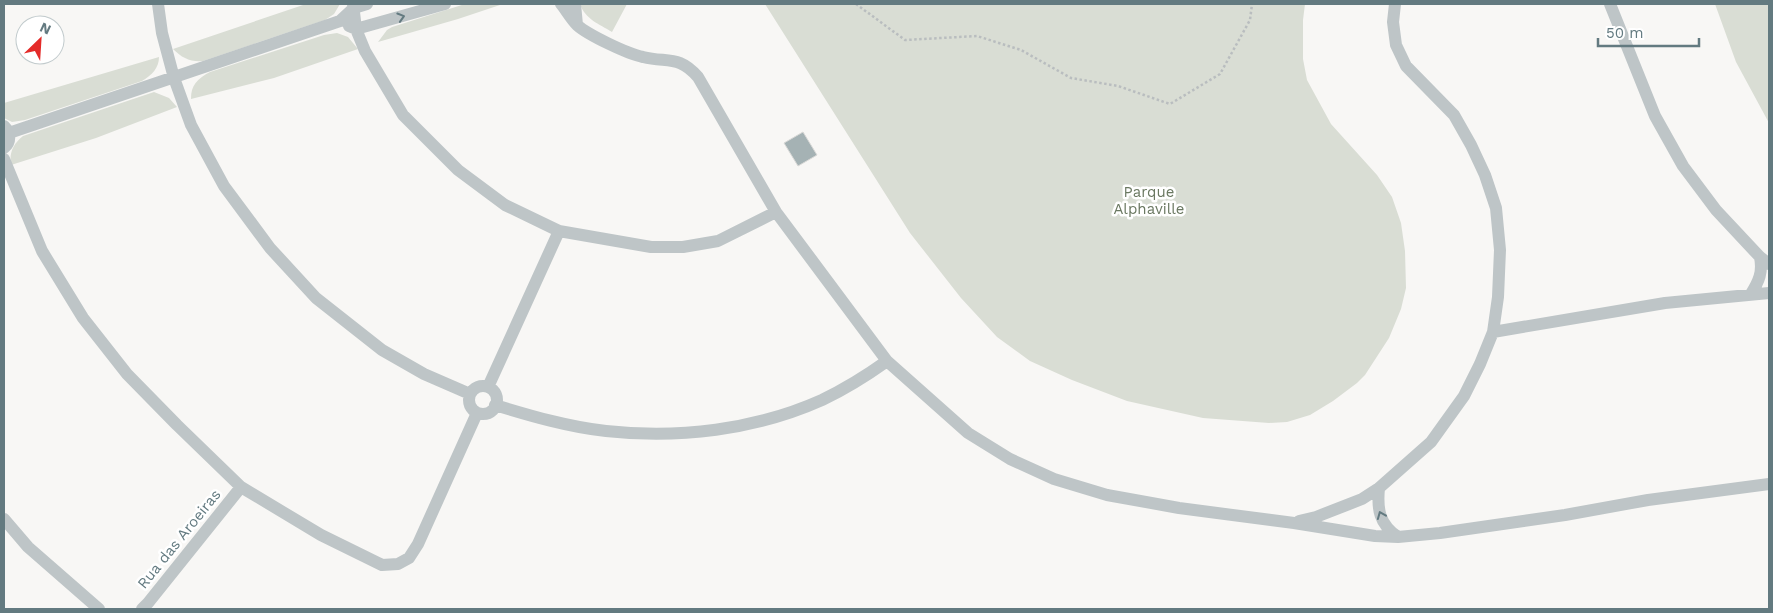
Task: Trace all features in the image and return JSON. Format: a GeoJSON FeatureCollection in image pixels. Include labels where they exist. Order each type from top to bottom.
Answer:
{"type":"FeatureCollection","features":[{"type":"Feature","properties":{"kind":"street"},"geometry":{"type":"LineString","coordinates":[[158,4],[162,33],[174,78],[191,124],[224,186],[270,248],[316,298],[382,350],[424,374],[470,394]]}},
{"type":"Feature","properties":{"kind":"street"},"geometry":{"type":"LineString","coordinates":[[4,148],[8,144],[6,130],[174,78],[340,21],[353,6],[367,4]]}},
{"type":"Feature","properties":{"kind":"street"},"geometry":{"type":"LineString","coordinates":[[340,21],[356,29],[446,4]]}},
{"type":"Feature","properties":{"kind":"street"},"geometry":{"type":"LineString","coordinates":[[561,4],[577,25],[598,38],[641,57],[679,61],[690,67],[698,77],[776,212],[887,361],[968,433],[1010,459],[1054,479],[1107,496],[1179,508],[1294,522],[1375,536],[1398,537],[1440,533],[1648,500],[1769,484]]}},
{"type":"Feature","properties":{"kind":"street"},"geometry":{"type":"LineString","coordinates":[[575,4],[577,25]]}},
{"type":"Feature","properties":{"kind":"street"},"geometry":{"type":"LineString","coordinates":[[1294,522],[1316,517],[1362,499],[1379,488],[1431,442],[1464,396],[1493,332],[1498,297],[1500,250],[1496,208],[1485,175],[1454,115],[1406,66],[1396,45],[1393,22],[1395,4]]}},
{"type":"Feature","properties":{"kind":"street"},"geometry":{"type":"LineString","coordinates":[[1610,4],[1655,116],[1683,166],[1716,210],[1764,261],[1758,284],[1751,294]]}},
{"type":"Feature","properties":{"kind":"street"},"geometry":{"type":"LineString","coordinates":[[353,6],[356,29],[365,51],[403,115],[458,170],[505,205],[559,231],[651,247],[683,247],[718,241],[776,212]]}},
{"type":"Feature","properties":{"kind":"street"},"geometry":{"type":"LineString","coordinates":[[4,160],[42,251],[83,318],[127,374],[176,425],[241,487],[321,535],[382,565],[398,564],[410,558],[477,412]]}},
{"type":"Feature","properties":{"kind":"street"},"geometry":{"type":"LineString","coordinates":[[488,387],[559,231]]}},
{"type":"Feature","properties":{"kind":"street"},"geometry":{"type":"LineString","coordinates":[[1493,332],[1665,303],[1769,293]]}},
{"type":"Feature","properties":{"kind":"street"},"geometry":{"type":"LineString","coordinates":[[495,406],[542,419],[604,431],[657,435],[715,430],[772,418],[821,400],[856,382],[887,361]]}},
{"type":"Feature","properties":{"kind":"street"},"geometry":{"type":"LineString","coordinates":[[478,387],[488,387],[495,395],[495,406],[488,413],[477,412],[470,405],[470,394],[478,387]]}},
{"type":"Feature","properties":{"kind":"street","name":"Rua das Aroeiras"},"geometry":{"type":"LineString","coordinates":[[142,609],[241,487]]}},
{"type":"Feature","properties":{"kind":"street"},"geometry":{"type":"LineString","coordinates":[[1379,488],[1378,509],[1381,518],[1389,531],[1398,537]]}},
{"type":"Feature","properties":{"kind":"street"},"geometry":{"type":"LineString","coordinates":[[4,519],[28,547],[99,609]]}},
{"type":"Feature","properties":{"kind":"path"},"geometry":{"type":"LineString","coordinates":[[856,4],[905,40],[977,36],[1021,50],[1071,78],[1118,86],[1170,104],[1220,74],[1250,20],[1252,4]]}},
{"type":"Feature","properties":{"kind":"green space"},"geometry":{"type":"Polygon","coordinates":[[[306,4],[340,4],[334,14],[325,20],[203,61],[186,59],[173,49],[306,4]]]}},
{"type":"Feature","properties":{"kind":"green space"},"geometry":{"type":"Polygon","coordinates":[[[465,4],[503,4],[378,42],[387,30],[392,27],[465,4]]]}},
{"type":"Feature","properties":{"kind":"green space"},"geometry":{"type":"Polygon","coordinates":[[[580,4],[627,4],[612,32],[597,24],[585,14],[580,4]]]}},
{"type":"Feature","properties":{"kind":"green space","name":"Parque Alphaville"},"geometry":{"type":"Polygon","coordinates":[[[765,4],[1305,4],[1303,59],[1307,80],[1331,124],[1377,175],[1392,197],[1401,223],[1405,251],[1406,288],[1401,309],[1389,338],[1365,375],[1357,383],[1310,415],[1287,422],[1269,423],[1203,418],[1127,401],[1072,380],[1030,361],[997,337],[961,298],[910,233],[765,4]]]}},
{"type":"Feature","properties":{"kind":"green space"},"geometry":{"type":"Polygon","coordinates":[[[1715,4],[1769,4],[1769,123],[1736,62],[1715,4]]]}},
{"type":"Feature","properties":{"kind":"green space"},"geometry":{"type":"Polygon","coordinates":[[[337,33],[348,37],[358,49],[274,78],[191,99],[192,90],[196,83],[210,72],[324,35],[337,33]]]}},
{"type":"Feature","properties":{"kind":"green space"},"geometry":{"type":"Polygon","coordinates":[[[159,57],[158,65],[154,71],[142,81],[25,120],[12,122],[4,118],[4,103],[159,57]]]}},
{"type":"Feature","properties":{"kind":"green space"},"geometry":{"type":"Polygon","coordinates":[[[154,92],[169,98],[177,107],[96,138],[11,165],[12,149],[23,136],[154,92]]]}},
{"type":"Feature","properties":{"kind":"building"},"geometry":{"type":"Polygon","coordinates":[[[803,132],[817,155],[798,166],[784,143],[803,132]]]}}]}
